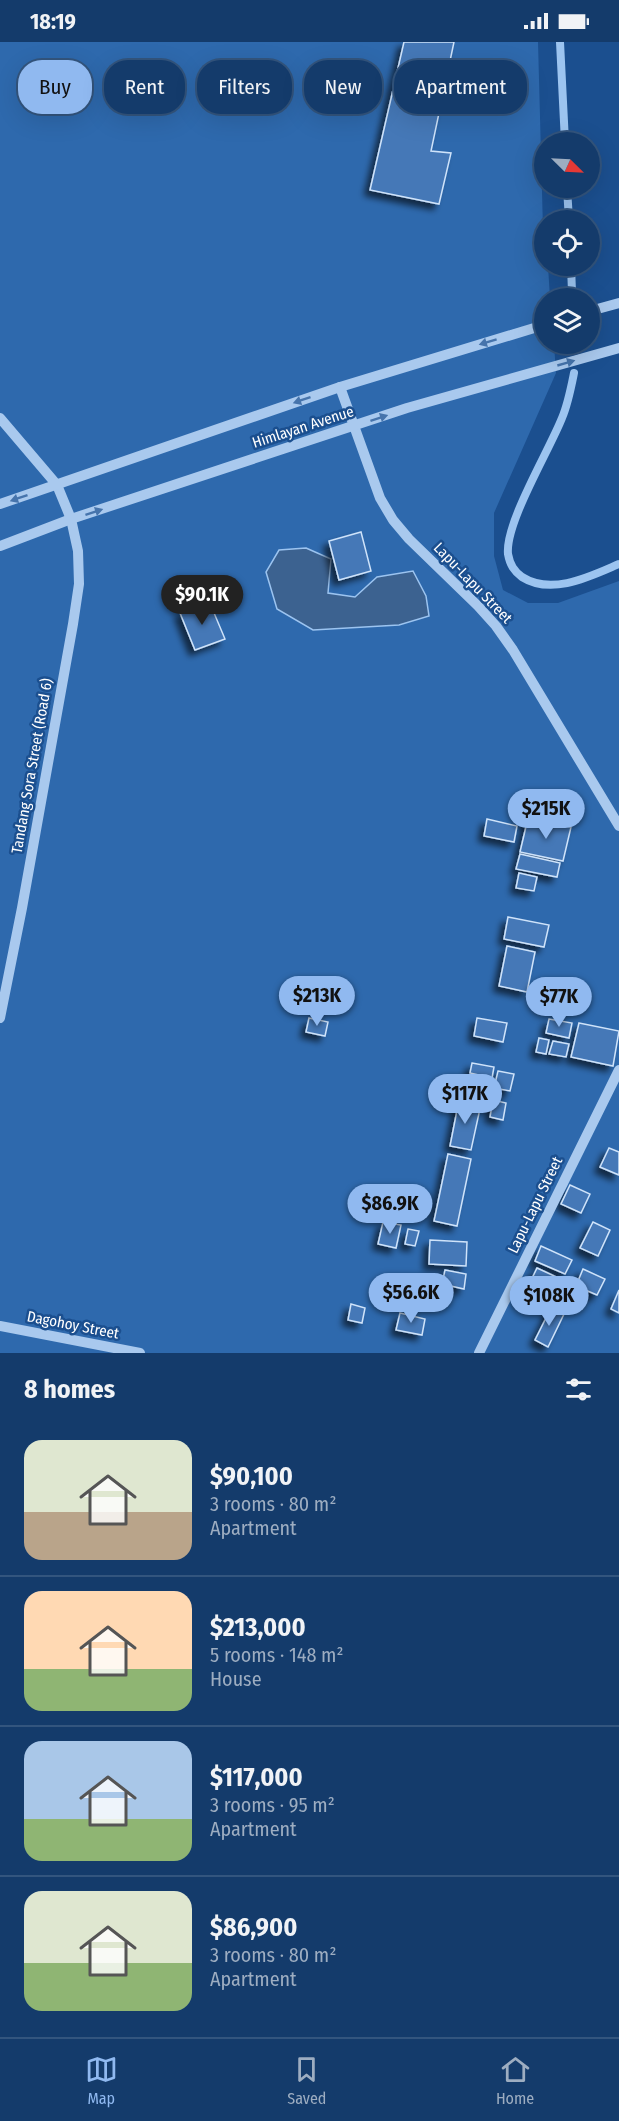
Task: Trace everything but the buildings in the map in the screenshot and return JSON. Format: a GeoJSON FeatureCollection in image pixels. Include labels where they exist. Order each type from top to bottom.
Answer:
{"type":"FeatureCollection","features":[{"type":"Feature","properties":{"kind":"lane"},"geometry":{"type":"LineString","coordinates":[[600,308],[619,303]]}},
{"type":"Feature","properties":{"kind":"lane","name":"Himlayan Avenue"},"geometry":{"type":"LineString","coordinates":[[0,504],[340,387],[534,328]]}},
{"type":"Feature","properties":{"kind":"lane","name":"Himlayan Avenue"},"geometry":{"type":"LineString","coordinates":[[0,546],[71,519],[407,408],[619,348]]}},
{"type":"Feature","properties":{"kind":"lane","name":"Lapu-Lapu Street"},"geometry":{"type":"LineString","coordinates":[[340,387],[380,498],[393,520],[496,626],[513,650],[619,826]]}},
{"type":"Feature","properties":{"kind":"lane","name":"Tandang Sora Street (Road 6)"},"geometry":{"type":"LineString","coordinates":[[0,418],[57,485],[71,519],[78,551],[78,584],[73,624],[0,1018]]}},
{"type":"Feature","properties":{"kind":"lane","name":"Lapu-Lapu Street"},"geometry":{"type":"LineString","coordinates":[[479,1353],[619,1070]]}},
{"type":"Feature","properties":{"kind":"lane","name":"Dagohoy Street"},"geometry":{"type":"LineString","coordinates":[[0,1326],[140,1353]]}},
{"type":"Feature","properties":{"kind":"shaded area"},"geometry":{"type":"Polygon","coordinates":[[[0,42],[538,42],[540,132],[534,132],[534,198],[542,198],[542,210],[534,210],[534,276],[549,276],[549,288],[534,288],[534,354],[555,354],[556,373],[494,513],[494,556],[503,590],[528,603],[558,603],[619,581],[619,1353],[0,1353],[0,42]]]}},
{"type":"Feature","properties":{"kind":"shaded area"},"geometry":{"type":"Polygon","coordinates":[[[306,548],[331,559],[328,593],[355,597],[377,577],[413,571],[426,596],[429,616],[399,625],[313,630],[277,609],[266,572],[279,550],[306,548]]]}},
{"type":"Feature","properties":{"kind":"waterway"},"geometry":{"type":"LineString","coordinates":[[560,42],[564,132]]}},
{"type":"Feature","properties":{"kind":"waterway"},"geometry":{"type":"LineString","coordinates":[[568,198],[568,210]]}},
{"type":"Feature","properties":{"kind":"waterway"},"geometry":{"type":"LineString","coordinates":[[571,276],[572,288]]}},
{"type":"Feature","properties":{"kind":"waterway"},"geometry":{"type":"LineString","coordinates":[[574,373],[562,418],[513,524],[508,554],[513,567],[522,577],[546,585],[571,582],[619,564]]}}]}
